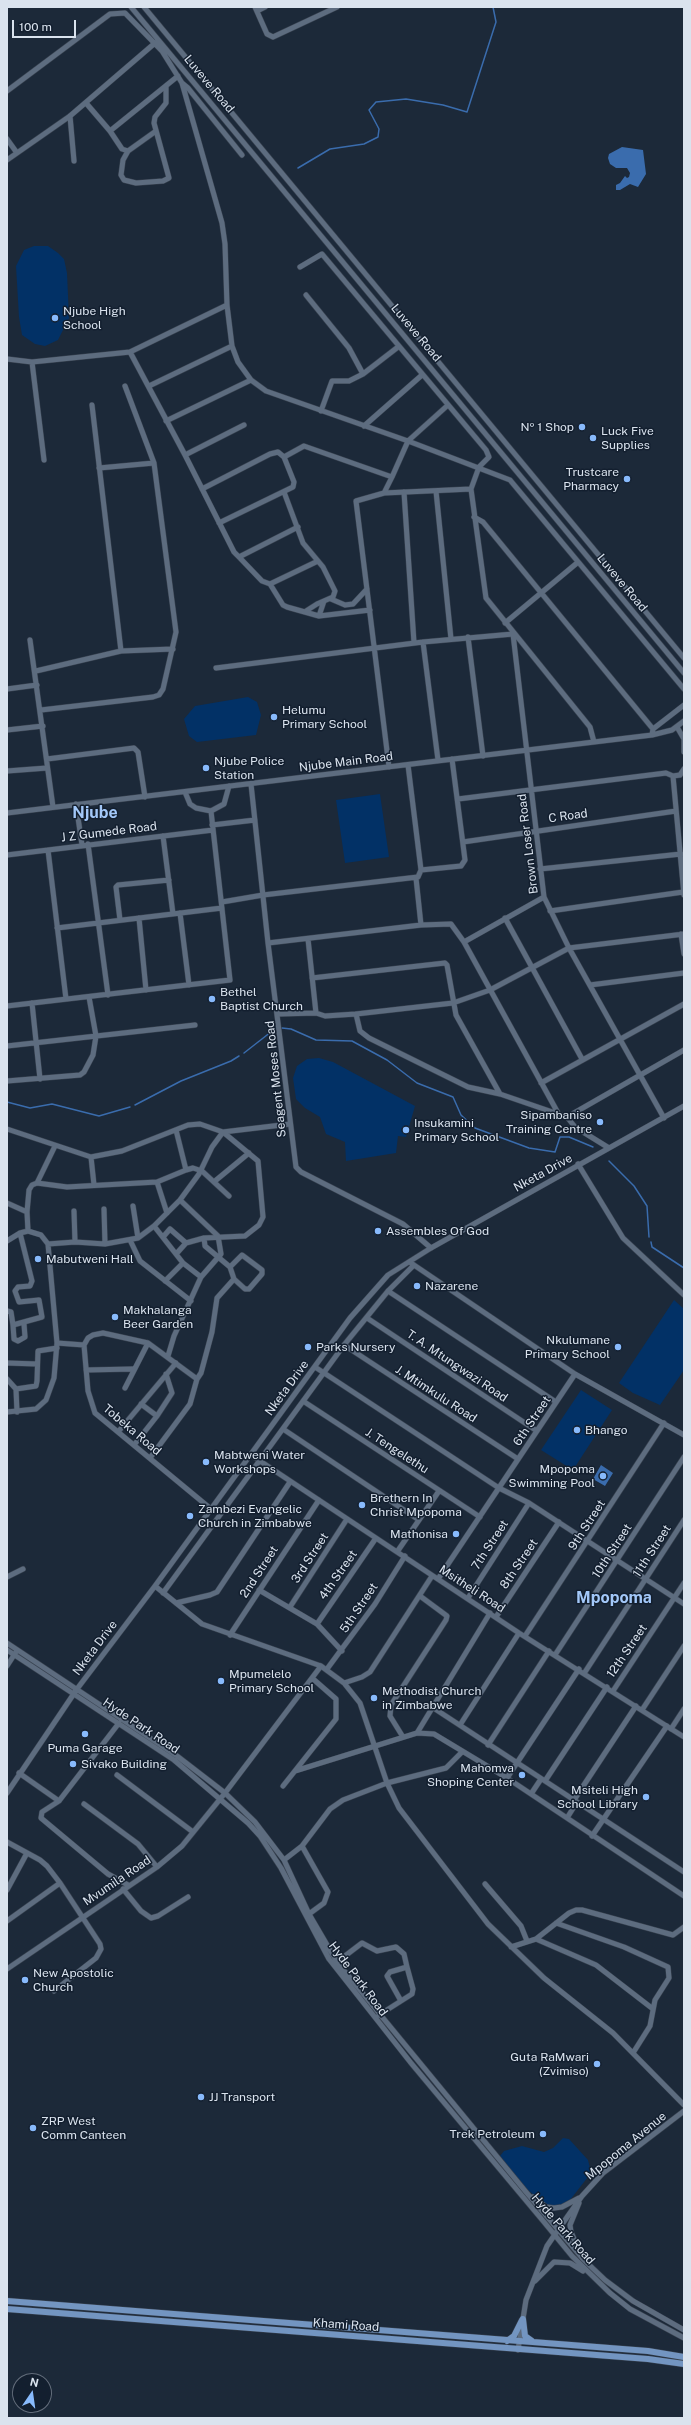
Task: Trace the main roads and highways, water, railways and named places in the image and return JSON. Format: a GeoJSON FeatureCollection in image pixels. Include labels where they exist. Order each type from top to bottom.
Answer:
{"type":"FeatureCollection","features":[{"type":"Feature","properties":{"kind":"main road","name":"Khami Road"},"geometry":{"type":"LineString","coordinates":[[7,2301],[540,2343],[684,2357]]}},
{"type":"Feature","properties":{"kind":"main road","name":"Khami Road"},"geometry":{"type":"LineString","coordinates":[[7,2309],[648,2359],[684,2364]]}},
{"type":"Feature","properties":{"kind":"main road"},"geometry":{"type":"LineString","coordinates":[[507,2341],[514,2336],[523,2319],[523,2330],[526,2338],[540,2343]]}},
{"type":"Feature","properties":{"kind":"waterway"},"geometry":{"type":"LineString","coordinates":[[298,168],[330,149],[364,144],[378,137],[379,129],[369,110],[376,102],[406,99],[443,105],[467,112],[496,22],[493,7]]}},
{"type":"Feature","properties":{"kind":"waterway"},"geometry":{"type":"LineString","coordinates":[[244,1053],[276,1028]]}},
{"type":"Feature","properties":{"kind":"waterway"},"geometry":{"type":"LineString","coordinates":[[282,1028],[291,1029],[316,1040],[352,1041],[387,1060],[417,1083],[453,1097],[461,1115],[475,1128],[529,1148],[555,1152],[560,1137],[569,1137],[593,1147]]}},
{"type":"Feature","properties":{"kind":"waterway"},"geometry":{"type":"LineString","coordinates":[[135,1105],[181,1081],[231,1061],[239,1056]]}},
{"type":"Feature","properties":{"kind":"waterway"},"geometry":{"type":"LineString","coordinates":[[7,1102],[30,1108],[52,1104],[99,1116],[130,1107]]}},
{"type":"Feature","properties":{"kind":"waterway"},"geometry":{"type":"LineString","coordinates":[[609,1161],[634,1186],[647,1206],[649,1237]]}},
{"type":"Feature","properties":{"kind":"waterway"},"geometry":{"type":"LineString","coordinates":[[651,1242],[652,1247],[684,1268]]}},
{"type":"Feature","properties":{"kind":"place","name":"Njube High School"},"geometry":{"type":"Point","coordinates":[55,318]}},
{"type":"Feature","properties":{"kind":"place","name":"№ 1 Shop"},"geometry":{"type":"Point","coordinates":[582,427]}},
{"type":"Feature","properties":{"kind":"place","name":"Luck Five Supplies"},"geometry":{"type":"Point","coordinates":[593,438]}},
{"type":"Feature","properties":{"kind":"place","name":"Trustcare Pharmacy"},"geometry":{"type":"Point","coordinates":[627,479]}},
{"type":"Feature","properties":{"kind":"place","name":"Helumu Primary School"},"geometry":{"type":"Point","coordinates":[274,717]}},
{"type":"Feature","properties":{"kind":"place","name":"Njube Police Station"},"geometry":{"type":"Point","coordinates":[206,768]}},
{"type":"Feature","properties":{"kind":"place","name":"Bethel Baptist Church"},"geometry":{"type":"Point","coordinates":[212,999]}},
{"type":"Feature","properties":{"kind":"place","name":"Sipambaniso Training Centre"},"geometry":{"type":"Point","coordinates":[600,1122]}},
{"type":"Feature","properties":{"kind":"place","name":"Insukamini Primary School"},"geometry":{"type":"Point","coordinates":[406,1130]}},
{"type":"Feature","properties":{"kind":"place","name":"Assembles Of God"},"geometry":{"type":"Point","coordinates":[378,1231]}},
{"type":"Feature","properties":{"kind":"place","name":"Mabutweni Hall"},"geometry":{"type":"Point","coordinates":[38,1259]}},
{"type":"Feature","properties":{"kind":"place","name":"Nazarene"},"geometry":{"type":"Point","coordinates":[417,1286]}},
{"type":"Feature","properties":{"kind":"place","name":"Makhalanga Beer Garden"},"geometry":{"type":"Point","coordinates":[115,1317]}},
{"type":"Feature","properties":{"kind":"place","name":"Parks Nursery"},"geometry":{"type":"Point","coordinates":[308,1347]}},
{"type":"Feature","properties":{"kind":"place","name":"Nkulumane Primary School"},"geometry":{"type":"Point","coordinates":[618,1347]}},
{"type":"Feature","properties":{"kind":"place","name":"Bhango"},"geometry":{"type":"Point","coordinates":[577,1430]}},
{"type":"Feature","properties":{"kind":"place","name":"Mabtweni Water Workshops"},"geometry":{"type":"Point","coordinates":[206,1462]}},
{"type":"Feature","properties":{"kind":"place","name":"Mpopoma Swimming Pool"},"geometry":{"type":"Point","coordinates":[603,1476]}},
{"type":"Feature","properties":{"kind":"place","name":"Brethern In Christ Mpopoma"},"geometry":{"type":"Point","coordinates":[362,1505]}},
{"type":"Feature","properties":{"kind":"place","name":"Zambezi Evangelic Church in Zimbabwe"},"geometry":{"type":"Point","coordinates":[190,1516]}},
{"type":"Feature","properties":{"kind":"place","name":"Mathonisa"},"geometry":{"type":"Point","coordinates":[456,1534]}},
{"type":"Feature","properties":{"kind":"place","name":"Mpumelelo Primary School"},"geometry":{"type":"Point","coordinates":[221,1681]}},
{"type":"Feature","properties":{"kind":"place","name":"Methodist Church in Zimbabwe"},"geometry":{"type":"Point","coordinates":[374,1698]}},
{"type":"Feature","properties":{"kind":"place","name":"Puma Garage"},"geometry":{"type":"Point","coordinates":[85,1734]}},
{"type":"Feature","properties":{"kind":"place","name":"Sivako Building"},"geometry":{"type":"Point","coordinates":[73,1764]}},
{"type":"Feature","properties":{"kind":"place","name":"Mahomva Shoping Center"},"geometry":{"type":"Point","coordinates":[522,1775]}},
{"type":"Feature","properties":{"kind":"place","name":"Msiteli High School Library"},"geometry":{"type":"Point","coordinates":[646,1797]}},
{"type":"Feature","properties":{"kind":"place","name":"New Apostolic Church"},"geometry":{"type":"Point","coordinates":[25,1980]}},
{"type":"Feature","properties":{"kind":"place","name":"Guta RaMwari (Zvimiso)"},"geometry":{"type":"Point","coordinates":[597,2064]}},
{"type":"Feature","properties":{"kind":"place","name":"JJ Transport"},"geometry":{"type":"Point","coordinates":[201,2097]}},
{"type":"Feature","properties":{"kind":"place","name":"ZRP West Comm Canteen"},"geometry":{"type":"Point","coordinates":[33,2128]}},
{"type":"Feature","properties":{"kind":"place","name":"Trek Petroleum"},"geometry":{"type":"Point","coordinates":[543,2134]}},
{"type":"Feature","properties":{"kind":"district","name":"Njube"},"geometry":{"type":"Point","coordinates":[95,813]}},
{"type":"Feature","properties":{"kind":"district","name":"Mpopoma"},"geometry":{"type":"Point","coordinates":[614,1598]}}]}
